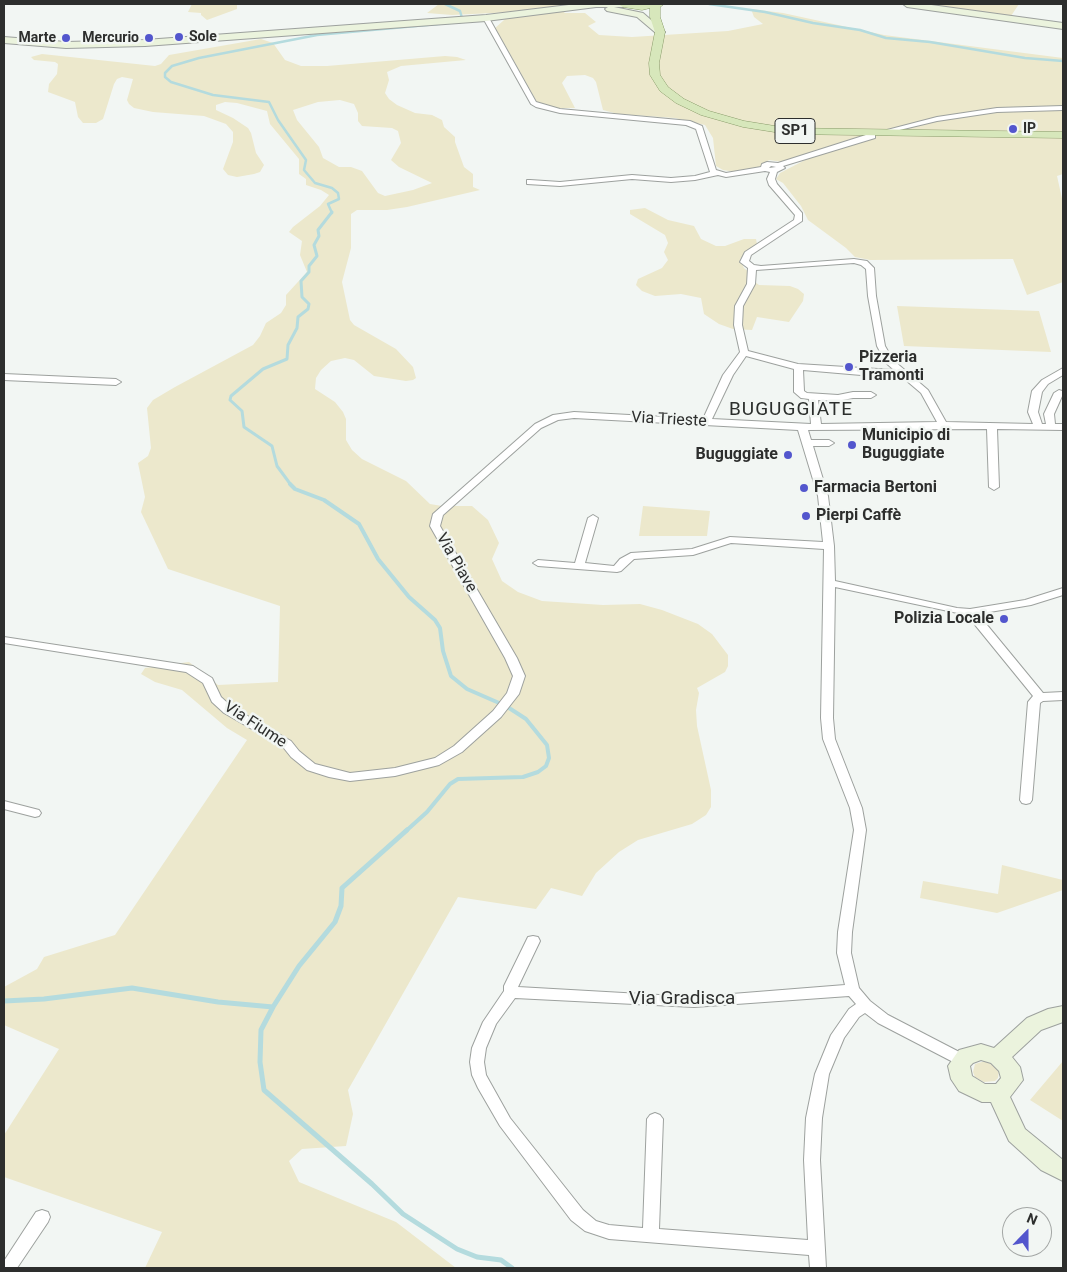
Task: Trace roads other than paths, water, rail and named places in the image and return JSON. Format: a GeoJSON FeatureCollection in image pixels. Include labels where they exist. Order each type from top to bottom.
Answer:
{"type":"FeatureCollection","features":[{"type":"Feature","properties":{"kind":"main road"},"geometry":{"type":"LineString","coordinates":[[545,12],[596,4],[622,4]]}},
{"type":"Feature","properties":{"kind":"main road","name":"SP1"},"geometry":{"type":"LineString","coordinates":[[622,4],[636,6],[658,4],[655,17],[660,32],[654,63],[655,75],[664,89],[680,101],[705,112],[743,124],[788,131],[833,133],[1063,135]]}},
{"type":"Feature","properties":{"kind":"main road"},"geometry":{"type":"LineString","coordinates":[[907,4],[1063,26]]}},
{"type":"Feature","properties":{"kind":"main road","name":"SP1"},"geometry":{"type":"LineString","coordinates":[[636,6],[655,17]]}},
{"type":"Feature","properties":{"kind":"main road"},"geometry":{"type":"LineString","coordinates":[[4,40],[66,45],[105,45],[593,9],[628,11],[648,21],[660,32]]}},
{"type":"Feature","properties":{"kind":"main road"},"geometry":{"type":"LineString","coordinates":[[182,40],[323,26],[393,21],[447,20]]}},
{"type":"Feature","properties":{"kind":"main road"},"geometry":{"type":"LineString","coordinates":[[281,33],[323,26],[374,26]]}},
{"type":"Feature","properties":{"kind":"main road"},"geometry":{"type":"LineString","coordinates":[[998,1057],[1034,1024],[1055,1015],[1063,1014]]}},
{"type":"Feature","properties":{"kind":"main road"},"geometry":{"type":"LineString","coordinates":[[973,1053],[990,1053],[998,1057],[1009,1067],[1012,1080],[1004,1090],[998,1093],[982,1093],[967,1085],[959,1072],[962,1060],[973,1053]]}},
{"type":"Feature","properties":{"kind":"main road"},"geometry":{"type":"LineString","coordinates":[[998,1093],[1017,1135],[1049,1163],[1063,1171]]}},
{"type":"Feature","properties":{"kind":"street"},"geometry":{"type":"LineString","coordinates":[[486,18],[533,103],[560,111],[694,125],[699,128],[712,169],[716,173]]}},
{"type":"Feature","properties":{"kind":"street"},"geometry":{"type":"LineString","coordinates":[[891,130],[937,119],[997,110],[1063,108]]}},
{"type":"Feature","properties":{"kind":"street"},"geometry":{"type":"LineString","coordinates":[[530,182],[560,184],[632,176],[671,180],[695,178],[716,173],[732,174],[772,169],[872,136]]}},
{"type":"Feature","properties":{"kind":"street"},"geometry":{"type":"LineString","coordinates":[[772,169],[771,179],[773,185],[799,215],[798,221],[748,254],[744,262],[752,267],[761,268],[847,261],[864,263],[870,268],[872,296],[882,346],[889,361],[925,392],[943,425]]}},
{"type":"Feature","properties":{"kind":"street"},"geometry":{"type":"LineString","coordinates":[[706,422],[728,375],[744,352],[738,325],[739,306],[751,284],[752,267]]}},
{"type":"Feature","properties":{"kind":"street"},"geometry":{"type":"LineString","coordinates":[[744,352],[798,367],[873,374],[903,373]]}},
{"type":"Feature","properties":{"kind":"street"},"geometry":{"type":"LineString","coordinates":[[798,367],[799,392],[804,396],[838,398],[853,395],[870,395]]}},
{"type":"Feature","properties":{"kind":"street"},"geometry":{"type":"LineString","coordinates":[[1039,426],[1033,412],[1037,391],[1046,382],[1063,371]]}},
{"type":"Feature","properties":{"kind":"street"},"geometry":{"type":"LineString","coordinates":[[4,377],[116,382]]}},
{"type":"Feature","properties":{"kind":"street"},"geometry":{"type":"LineString","coordinates":[[1051,427],[1049,414],[1059,393]]}},
{"type":"Feature","properties":{"kind":"street"},"geometry":{"type":"LineString","coordinates":[[813,396],[816,426]]}},
{"type":"Feature","properties":{"kind":"street","name":"Via Trieste"},"geometry":{"type":"LineString","coordinates":[[556,417],[574,415],[802,426],[943,425],[1063,427]]}},
{"type":"Feature","properties":{"kind":"street","name":"Via Piave"},"geometry":{"type":"LineString","coordinates":[[513,694],[519,676],[512,658],[435,526],[438,514],[538,426],[556,417]]}},
{"type":"Feature","properties":{"kind":"street"},"geometry":{"type":"LineString","coordinates":[[802,426],[823,496],[829,546],[827,718],[829,739],[856,808],[860,830],[845,932],[844,953],[853,990],[865,1005],[898,1028],[962,1060]]}},
{"type":"Feature","properties":{"kind":"street"},"geometry":{"type":"LineString","coordinates":[[992,426],[994,487]]}},
{"type":"Feature","properties":{"kind":"street"},"geometry":{"type":"LineString","coordinates":[[807,443],[829,443]]}},
{"type":"Feature","properties":{"kind":"street"},"geometry":{"type":"LineString","coordinates":[[579,566],[593,518]]}},
{"type":"Feature","properties":{"kind":"street"},"geometry":{"type":"LineString","coordinates":[[538,563],[617,569],[631,556],[663,556],[693,552],[730,540],[829,546]]}},
{"type":"Feature","properties":{"kind":"street"},"geometry":{"type":"LineString","coordinates":[[830,583],[957,611],[970,612],[1028,602],[1063,591]]}},
{"type":"Feature","properties":{"kind":"street"},"geometry":{"type":"LineString","coordinates":[[970,612],[1040,697]]}},
{"type":"Feature","properties":{"kind":"street","name":"Via Fiume"},"geometry":{"type":"LineString","coordinates":[[4,640],[189,669],[208,681],[216,699],[228,710],[287,744],[294,754],[311,767],[329,774],[350,777],[395,772],[439,761],[458,749],[497,714],[513,694]]}},
{"type":"Feature","properties":{"kind":"street"},"geometry":{"type":"LineString","coordinates":[[1026,800],[1034,702],[1040,697],[1063,696]]}},
{"type":"Feature","properties":{"kind":"street"},"geometry":{"type":"LineString","coordinates":[[4,804],[34,813]]}},
{"type":"Feature","properties":{"kind":"street"},"geometry":{"type":"LineString","coordinates":[[533,941],[511,986],[511,993],[490,1022],[479,1048],[477,1062],[485,1088],[505,1122],[577,1215],[591,1226],[609,1232],[817,1248]]}},
{"type":"Feature","properties":{"kind":"street","name":"Via Gradisca"},"geometry":{"type":"LineString","coordinates":[[511,993],[694,1002],[853,990]]}},
{"type":"Feature","properties":{"kind":"street"},"geometry":{"type":"LineString","coordinates":[[818,1268],[812,1160],[814,1118],[820,1083],[838,1035],[854,1013],[865,1005]]}},
{"type":"Feature","properties":{"kind":"street"},"geometry":{"type":"LineString","coordinates":[[651,1235],[655,1118]]}},
{"type":"Feature","properties":{"kind":"street"},"geometry":{"type":"LineString","coordinates":[[8,1268],[42,1217]]}},
{"type":"Feature","properties":{"kind":"waterway"},"geometry":{"type":"LineString","coordinates":[[445,4],[460,11],[462,18]]}},
{"type":"Feature","properties":{"kind":"waterway"},"geometry":{"type":"LineString","coordinates":[[709,4],[765,12],[813,23],[860,30],[886,38],[930,42],[1025,58],[1063,61]]}},
{"type":"Feature","properties":{"kind":"waterway"},"geometry":{"type":"LineString","coordinates":[[332,212],[328,204],[339,199],[338,193],[332,188],[315,183],[304,170],[306,160],[278,120],[269,102],[213,95],[171,82],[165,77],[165,73],[172,66],[199,58],[317,35],[460,22]]}},
{"type":"Feature","properties":{"kind":"waterway"},"geometry":{"type":"LineString","coordinates":[[291,485],[277,466],[272,446],[244,427],[242,411],[230,400],[231,396],[263,369],[287,359],[288,345],[297,328],[298,317],[308,309],[309,304],[302,297],[301,281],[309,272],[309,266],[317,256],[314,245],[319,236],[318,230],[332,212]]}},
{"type":"Feature","properties":{"kind":"waterway"},"geometry":{"type":"LineString","coordinates":[[291,485],[295,489],[324,500],[359,524],[378,559],[409,597],[435,620],[440,628],[443,651],[451,676],[467,689],[506,706],[526,719],[547,745],[549,758],[546,766],[538,772],[523,777],[458,779],[450,784],[427,812],[406,831]]}},
{"type":"Feature","properties":{"kind":"waterway"},"geometry":{"type":"LineString","coordinates":[[273,1007],[299,966],[335,922],[341,906],[342,888],[407,830]]}},
{"type":"Feature","properties":{"kind":"waterway"},"geometry":{"type":"LineString","coordinates":[[4,1001],[44,999],[132,988],[218,1002],[273,1007]]}},
{"type":"Feature","properties":{"kind":"waterway"},"geometry":{"type":"LineString","coordinates":[[273,1007],[261,1030],[260,1062],[264,1090],[372,1184],[403,1214],[457,1249],[477,1257],[501,1260],[512,1268]]}},
{"type":"Feature","properties":{"kind":"place","name":"Sole"},"geometry":{"type":"Point","coordinates":[179,37]}},
{"type":"Feature","properties":{"kind":"place","name":"Marte"},"geometry":{"type":"Point","coordinates":[66,38]}},
{"type":"Feature","properties":{"kind":"place","name":"Mercurio"},"geometry":{"type":"Point","coordinates":[149,38]}},
{"type":"Feature","properties":{"kind":"place","name":"IP"},"geometry":{"type":"Point","coordinates":[1013,129]}},
{"type":"Feature","properties":{"kind":"place","name":"Pizzeria Tramonti"},"geometry":{"type":"Point","coordinates":[849,367]}},
{"type":"Feature","properties":{"kind":"place","name":"Municipio di Buguggiate"},"geometry":{"type":"Point","coordinates":[852,445]}},
{"type":"Feature","properties":{"kind":"place","name":"Buguggiate"},"geometry":{"type":"Point","coordinates":[788,455]}},
{"type":"Feature","properties":{"kind":"place","name":"Farmacia Bertoni"},"geometry":{"type":"Point","coordinates":[804,488]}},
{"type":"Feature","properties":{"kind":"place","name":"Pierpi Caffè"},"geometry":{"type":"Point","coordinates":[806,516]}},
{"type":"Feature","properties":{"kind":"place","name":"Polizia Locale"},"geometry":{"type":"Point","coordinates":[1004,619]}},
{"type":"Feature","properties":{"kind":"district","name":"BUGUGGIATE"},"geometry":{"type":"Point","coordinates":[791,410]}}]}
